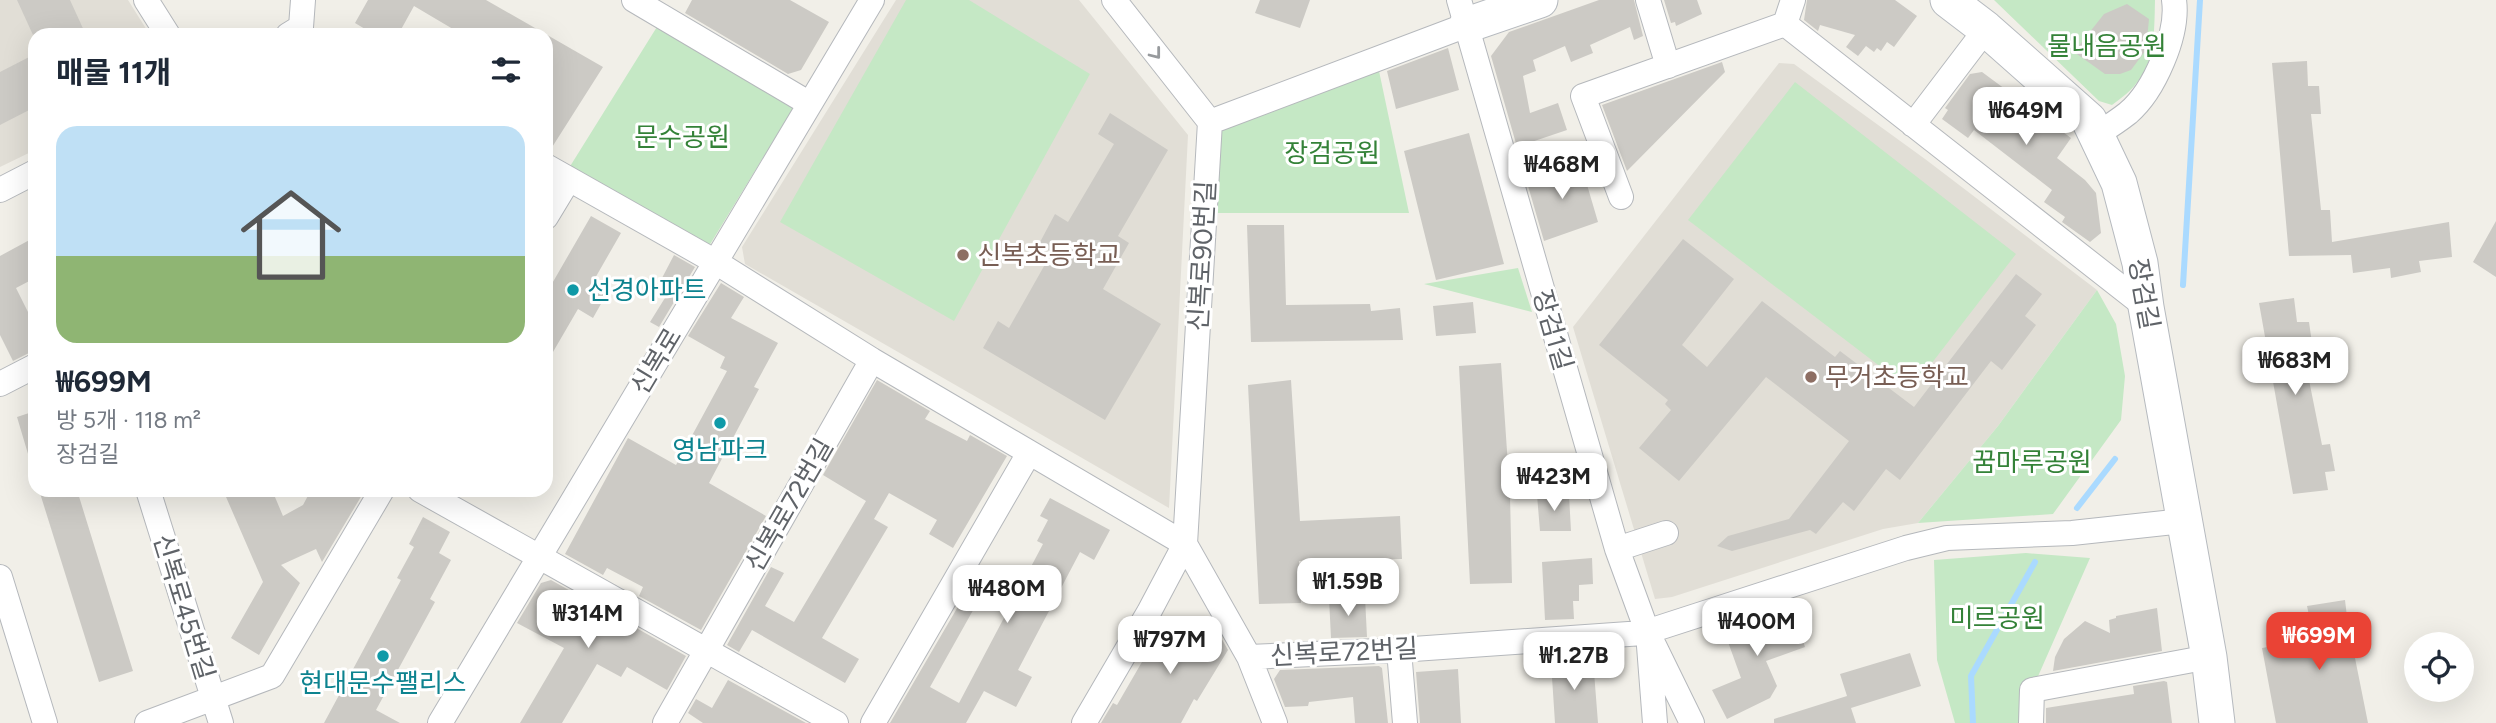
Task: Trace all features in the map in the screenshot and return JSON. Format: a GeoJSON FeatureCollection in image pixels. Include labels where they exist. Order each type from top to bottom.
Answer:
{"type":"FeatureCollection","features":[{"type":"Feature","properties":{"kind":"main road"},"geometry":{"type":"LineString","coordinates":[[1463,13],[1540,0]]}},
{"type":"Feature","properties":{"kind":"main road","name":"장검길"},"geometry":{"type":"LineString","coordinates":[[1948,0],[1986,29],[2089,120],[2119,183],[2140,263],[2183,521],[2209,657],[2217,723]]}},
{"type":"Feature","properties":{"kind":"street"},"geometry":{"type":"LineString","coordinates":[[146,0],[164,28]]}},
{"type":"Feature","properties":{"kind":"street"},"geometry":{"type":"LineString","coordinates":[[301,28],[303,0]]}},
{"type":"Feature","properties":{"kind":"street"},"geometry":{"type":"LineString","coordinates":[[634,0],[810,104]]}},
{"type":"Feature","properties":{"kind":"street","name":"신복로"},"geometry":{"type":"LineString","coordinates":[[440,723],[872,0]]}},
{"type":"Feature","properties":{"kind":"street"},"geometry":{"type":"LineString","coordinates":[[1114,0],[1210,122],[1463,13]]}},
{"type":"Feature","properties":{"kind":"street"},"geometry":{"type":"LineString","coordinates":[[1648,0],[1668,66]]}},
{"type":"Feature","properties":{"kind":"street"},"geometry":{"type":"LineString","coordinates":[[1785,24],[1793,0]]}},
{"type":"Feature","properties":{"kind":"street"},"geometry":{"type":"LineString","coordinates":[[2096,135],[2129,112],[2140,100],[2162,63],[2176,15],[2174,0]]}},
{"type":"Feature","properties":{"kind":"street","name":"장검1길"},"geometry":{"type":"LineString","coordinates":[[1463,13],[1617,549],[1648,631],[1692,723]]}},
{"type":"Feature","properties":{"kind":"street"},"geometry":{"type":"LineString","coordinates":[[1621,197],[1583,96],[1785,24]]}},
{"type":"Feature","properties":{"kind":"street"},"geometry":{"type":"LineString","coordinates":[[1785,24],[2146,307]]}},
{"type":"Feature","properties":{"kind":"street"},"geometry":{"type":"LineString","coordinates":[[1913,125],[1986,29]]}},
{"type":"Feature","properties":{"kind":"street","name":"신복로90번길"},"geometry":{"type":"LineString","coordinates":[[1185,544],[1210,122]]}},
{"type":"Feature","properties":{"kind":"street"},"geometry":{"type":"LineString","coordinates":[[553,170],[715,261],[872,360],[1185,544],[1084,723]]}},
{"type":"Feature","properties":{"kind":"street"},"geometry":{"type":"LineString","coordinates":[[0,190],[28,176]]}},
{"type":"Feature","properties":{"kind":"street"},"geometry":{"type":"LineString","coordinates":[[553,205],[569,179]]}},
{"type":"Feature","properties":{"kind":"street","name":"신복로72번길"},"geometry":{"type":"LineString","coordinates":[[665,723],[872,360]]}},
{"type":"Feature","properties":{"kind":"street"},"geometry":{"type":"LineString","coordinates":[[0,384],[28,370]]}},
{"type":"Feature","properties":{"kind":"street"},"geometry":{"type":"LineString","coordinates":[[873,723],[1029,453]]}},
{"type":"Feature","properties":{"kind":"street","name":"신복로45번길"},"geometry":{"type":"LineString","coordinates":[[150,497],[221,723]]}},
{"type":"Feature","properties":{"kind":"street"},"geometry":{"type":"LineString","coordinates":[[147,723],[272,676],[378,497]]}},
{"type":"Feature","properties":{"kind":"street"},"geometry":{"type":"LineString","coordinates":[[434,497],[836,723]]}},
{"type":"Feature","properties":{"kind":"street"},"geometry":{"type":"LineString","coordinates":[[1648,631],[1906,548],[1947,538],[2072,533],[2183,521]]}},
{"type":"Feature","properties":{"kind":"street"},"geometry":{"type":"LineString","coordinates":[[1617,549],[1666,533]]}},
{"type":"Feature","properties":{"kind":"street","name":"신복로72번길"},"geometry":{"type":"LineString","coordinates":[[1185,544],[1249,657],[1276,723]]}},
{"type":"Feature","properties":{"kind":"street"},"geometry":{"type":"LineString","coordinates":[[0,577],[45,723]]}},
{"type":"Feature","properties":{"kind":"street","name":"장검1길"},"geometry":{"type":"LineString","coordinates":[[1648,631],[1655,723]]}},
{"type":"Feature","properties":{"kind":"street","name":"신복로72번길"},"geometry":{"type":"LineString","coordinates":[[1249,657],[1398,650],[1648,631]]}},
{"type":"Feature","properties":{"kind":"street"},"geometry":{"type":"LineString","coordinates":[[1398,650],[1405,723]]}},
{"type":"Feature","properties":{"kind":"street"},"geometry":{"type":"LineString","coordinates":[[2031,723],[2032,690],[2209,657]]}},
{"type":"Feature","properties":{"kind":"shaded area"},"geometry":{"type":"Polygon","coordinates":[[[0,0],[128,0],[146,28],[28,28],[28,153],[0,167],[0,0]]]}},
{"type":"Feature","properties":{"kind":"shaded area","name":"신복초등학교"},"geometry":{"type":"Polygon","coordinates":[[[896,0],[1079,0],[1188,135],[1169,508],[745,264],[742,247],[896,0]]]}},
{"type":"Feature","properties":{"kind":"shaded area","name":"무거초등학교"},"geometry":{"type":"Polygon","coordinates":[[[1779,63],[1794,64],[1925,159],[2097,290],[1998,426],[1918,523],[1883,529],[1672,597],[1655,599],[1573,327],[1779,63]]]}},
{"type":"Feature","properties":{"kind":"green space"},"geometry":{"type":"Polygon","coordinates":[[[906,0],[969,0],[1090,74],[954,321],[780,222],[906,0]]]}},
{"type":"Feature","properties":{"kind":"green space","name":"물내음공원"},"geometry":{"type":"Polygon","coordinates":[[[1994,0],[2155,0],[2152,47],[2144,72],[2137,83],[2112,105],[2099,101],[1994,0]]]}},
{"type":"Feature","properties":{"kind":"green space","name":"문수공원"},"geometry":{"type":"Polygon","coordinates":[[[660,22],[794,107],[709,246],[569,168],[660,22]]]}},
{"type":"Feature","properties":{"kind":"green space","name":"장검공원"},"geometry":{"type":"Polygon","coordinates":[[[1379,71],[1409,213],[1217,213],[1221,130],[1379,71]]]}},
{"type":"Feature","properties":{"kind":"green space"},"geometry":{"type":"Polygon","coordinates":[[[1795,82],[2016,254],[1911,390],[1688,220],[1795,82]]]}},
{"type":"Feature","properties":{"kind":"green space"},"geometry":{"type":"Polygon","coordinates":[[[1518,268],[1532,312],[1424,284],[1518,268]]]}},
{"type":"Feature","properties":{"kind":"green space","name":"꿈마루공원"},"geometry":{"type":"Polygon","coordinates":[[[2097,290],[2116,324],[2125,376],[2121,420],[2053,514],[1918,523],[1998,426],[2097,290]]]}},
{"type":"Feature","properties":{"kind":"green space","name":"미르공원"},"geometry":{"type":"Polygon","coordinates":[[[2026,553],[2090,558],[2032,690],[2031,723],[1955,723],[1937,660],[1934,560],[2026,553]]]}},
{"type":"Feature","properties":{"kind":"building"},"geometry":{"type":"Polygon","coordinates":[[[17,0],[70,0],[83,28],[30,28],[17,0]]]}},
{"type":"Feature","properties":{"kind":"building"},"geometry":{"type":"Polygon","coordinates":[[[368,0],[486,0],[535,28],[451,28],[414,6],[402,28],[363,28],[355,23],[368,0]]]}},
{"type":"Feature","properties":{"kind":"building"},"geometry":{"type":"Polygon","coordinates":[[[692,0],[790,0],[829,22],[801,70],[788,74],[685,13],[692,0]]]}},
{"type":"Feature","properties":{"kind":"building"},"geometry":{"type":"Polygon","coordinates":[[[1260,0],[1310,0],[1300,28],[1255,13],[1260,0]]]}},
{"type":"Feature","properties":{"kind":"building"},"geometry":{"type":"Polygon","coordinates":[[[1599,0],[1634,0],[1643,36],[1634,40],[1630,27],[1590,45],[1593,53],[1571,62],[1565,46],[1533,60],[1536,71],[1523,76],[1530,113],[1558,103],[1567,130],[1517,147],[1491,56],[1509,32],[1599,0]]]}},
{"type":"Feature","properties":{"kind":"building"},"geometry":{"type":"Polygon","coordinates":[[[1664,0],[1697,0],[1702,14],[1676,26],[1675,22],[1671,23],[1664,0]]]}},
{"type":"Feature","properties":{"kind":"building"},"geometry":{"type":"Polygon","coordinates":[[[1807,0],[1895,0],[1917,16],[1894,47],[1887,42],[1881,51],[1877,48],[1874,52],[1866,46],[1858,56],[1846,47],[1855,35],[1820,25],[1818,31],[1804,20],[1807,0]]]}},
{"type":"Feature","properties":{"kind":"building"},"geometry":{"type":"Polygon","coordinates":[[[2127,4],[2149,19],[2146,50],[2131,70],[2120,74],[2105,74],[2074,52],[2104,14],[2127,4]]]}},
{"type":"Feature","properties":{"kind":"building"},"geometry":{"type":"Polygon","coordinates":[[[553,38],[603,67],[553,146],[553,38]]]}},
{"type":"Feature","properties":{"kind":"building"},"geometry":{"type":"Polygon","coordinates":[[[1448,48],[1459,90],[1396,109],[1387,71],[1448,48]]]}},
{"type":"Feature","properties":{"kind":"building"},"geometry":{"type":"Polygon","coordinates":[[[28,58],[28,111],[0,125],[0,72],[28,58]]]}},
{"type":"Feature","properties":{"kind":"building"},"geometry":{"type":"Polygon","coordinates":[[[2307,61],[2308,86],[2319,86],[2321,114],[2311,114],[2321,210],[2330,210],[2332,242],[2449,222],[2452,257],[2419,261],[2421,272],[2391,278],[2390,268],[2353,273],[2351,255],[2289,256],[2272,63],[2307,61]]]}},
{"type":"Feature","properties":{"kind":"building"},"geometry":{"type":"Polygon","coordinates":[[[1722,62],[1725,72],[1627,171],[1602,105],[1722,62]]]}},
{"type":"Feature","properties":{"kind":"building"},"geometry":{"type":"Polygon","coordinates":[[[1982,72],[2071,138],[2057,158],[2085,180],[2096,193],[2101,233],[2090,242],[2062,222],[2065,217],[2044,202],[2052,190],[1974,130],[1968,138],[1942,119],[1948,110],[1945,108],[1970,74],[1982,72]]]}},
{"type":"Feature","properties":{"kind":"building"},"geometry":{"type":"Polygon","coordinates":[[[1110,113],[1168,150],[1118,236],[1129,243],[1103,289],[1161,324],[1105,420],[983,348],[998,321],[1009,328],[1052,252],[1039,244],[1055,214],[1068,222],[1114,144],[1098,134],[1110,113]]]}},
{"type":"Feature","properties":{"kind":"building"},"geometry":{"type":"Polygon","coordinates":[[[1469,133],[1504,264],[1436,280],[1404,151],[1469,133]]]}},
{"type":"Feature","properties":{"kind":"building"},"geometry":{"type":"Polygon","coordinates":[[[1580,161],[1598,222],[1544,241],[1526,179],[1580,161]]]}},
{"type":"Feature","properties":{"kind":"building","name":"선경아파트"},"geometry":{"type":"Polygon","coordinates":[[[591,216],[621,233],[590,287],[606,295],[593,318],[578,309],[553,352],[553,282],[591,216]]]}},
{"type":"Feature","properties":{"kind":"building"},"geometry":{"type":"Polygon","coordinates":[[[2496,221],[2496,277],[2473,262],[2496,221]]]}},
{"type":"Feature","properties":{"kind":"building"},"geometry":{"type":"Polygon","coordinates":[[[1247,225],[1284,225],[1286,305],[1370,304],[1371,311],[1400,308],[1403,340],[1251,342],[1247,225]]]}},
{"type":"Feature","properties":{"kind":"building"},"geometry":{"type":"Polygon","coordinates":[[[1683,239],[1734,279],[1682,345],[1707,367],[1762,301],[1835,357],[1840,351],[1914,407],[2016,274],[2042,294],[2025,316],[2036,325],[2002,370],[1991,361],[1900,480],[1886,469],[1854,511],[1843,502],[1816,534],[1810,530],[1732,551],[1717,546],[1728,536],[1789,519],[1849,441],[1766,377],[1679,481],[1639,448],[1671,410],[1665,404],[1668,400],[1599,345],[1683,239]]]}},
{"type":"Feature","properties":{"kind":"building"},"geometry":{"type":"Polygon","coordinates":[[[28,241],[28,282],[16,288],[28,312],[28,354],[13,361],[0,335],[0,256],[28,241]]]}},
{"type":"Feature","properties":{"kind":"building"},"geometry":{"type":"Polygon","coordinates":[[[674,255],[695,267],[659,327],[650,322],[673,285],[662,278],[674,255]]]}},
{"type":"Feature","properties":{"kind":"building"},"geometry":{"type":"Polygon","coordinates":[[[721,283],[744,297],[731,318],[778,343],[754,387],[759,389],[709,483],[766,516],[701,630],[639,596],[643,587],[607,568],[603,575],[565,554],[628,438],[676,465],[727,371],[720,368],[725,357],[688,336],[721,283]]]}},
{"type":"Feature","properties":{"kind":"building"},"geometry":{"type":"Polygon","coordinates":[[[2294,298],[2297,322],[2309,322],[2313,350],[2303,350],[2322,445],[2330,444],[2335,471],[2325,472],[2328,490],[2293,494],[2259,303],[2294,298]]]}},
{"type":"Feature","properties":{"kind":"building"},"geometry":{"type":"Polygon","coordinates":[[[1473,302],[1476,333],[1436,336],[1433,306],[1473,302]]]}},
{"type":"Feature","properties":{"kind":"building"},"geometry":{"type":"Polygon","coordinates":[[[1501,363],[1510,495],[1512,583],[1470,584],[1459,366],[1501,363]]]}},
{"type":"Feature","properties":{"kind":"building"},"geometry":{"type":"Polygon","coordinates":[[[877,380],[930,411],[925,419],[967,441],[970,435],[1007,456],[953,548],[929,534],[937,520],[889,493],[874,519],[888,527],[822,638],[859,659],[845,683],[752,630],[739,652],[727,645],[771,567],[784,573],[765,606],[794,622],[866,501],[823,475],[877,380]]]}},
{"type":"Feature","properties":{"kind":"building"},"geometry":{"type":"Polygon","coordinates":[[[1291,380],[1300,521],[1400,516],[1402,559],[1299,561],[1301,603],[1259,604],[1248,385],[1291,380]]]}},
{"type":"Feature","properties":{"kind":"building"},"geometry":{"type":"Polygon","coordinates":[[[28,413],[28,454],[17,417],[28,413]]]}},
{"type":"Feature","properties":{"kind":"building"},"geometry":{"type":"Polygon","coordinates":[[[1537,495],[1569,495],[1571,531],[1540,531],[1537,495]]]}},
{"type":"Feature","properties":{"kind":"building"},"geometry":{"type":"Polygon","coordinates":[[[41,497],[79,497],[133,671],[99,682],[41,497]]]}},
{"type":"Feature","properties":{"kind":"building"},"geometry":{"type":"Polygon","coordinates":[[[226,497],[275,497],[283,516],[303,505],[307,497],[361,497],[322,562],[316,549],[281,565],[300,583],[259,655],[231,638],[263,582],[226,497]]]}},
{"type":"Feature","properties":{"kind":"building"},"geometry":{"type":"Polygon","coordinates":[[[1050,498],[1110,530],[1094,560],[1080,552],[1018,670],[1032,677],[1016,707],[984,691],[966,723],[890,723],[963,598],[976,605],[930,687],[959,703],[1043,544],[1037,541],[1048,520],[1040,516],[1050,498]]]}},
{"type":"Feature","properties":{"kind":"building","name":"현대문수팰리스"},"geometry":{"type":"Polygon","coordinates":[[[423,517],[450,532],[439,553],[451,560],[430,599],[435,602],[376,710],[400,723],[324,723],[401,580],[397,578],[414,547],[409,544],[423,517]]]}},
{"type":"Feature","properties":{"kind":"building"},"geometry":{"type":"Polygon","coordinates":[[[1592,558],[1593,584],[1579,585],[1579,601],[1573,601],[1574,619],[1545,620],[1542,562],[1592,558]]]}},
{"type":"Feature","properties":{"kind":"building"},"geometry":{"type":"Polygon","coordinates":[[[551,580],[686,656],[667,690],[627,667],[621,677],[597,664],[562,723],[520,723],[564,648],[517,623],[541,583],[551,580]]]}},
{"type":"Feature","properties":{"kind":"building"},"geometry":{"type":"Polygon","coordinates":[[[1365,597],[1367,637],[1331,638],[1329,598],[1365,597]]]}},
{"type":"Feature","properties":{"kind":"building"},"geometry":{"type":"Polygon","coordinates":[[[2345,600],[2348,625],[2360,624],[2364,652],[2354,653],[2368,723],[2276,723],[2262,648],[2314,639],[2307,606],[2345,600]]]}},
{"type":"Feature","properties":{"kind":"building"},"geometry":{"type":"Polygon","coordinates":[[[1791,604],[1805,647],[1766,661],[1777,686],[1770,698],[1727,719],[1712,690],[1741,678],[1723,628],[1791,604]]]}},
{"type":"Feature","properties":{"kind":"building"},"geometry":{"type":"Polygon","coordinates":[[[2157,608],[2162,651],[2053,671],[2055,657],[2064,639],[2085,621],[2110,633],[2109,620],[2116,616],[2157,608]]]}},
{"type":"Feature","properties":{"kind":"building"},"geometry":{"type":"Polygon","coordinates":[[[1209,617],[1228,650],[1181,723],[1101,723],[1113,703],[1117,705],[1146,655],[1142,653],[1162,620],[1174,627],[1177,624],[1197,635],[1209,617]]]}},
{"type":"Feature","properties":{"kind":"building"},"geometry":{"type":"Polygon","coordinates":[[[1910,653],[1921,686],[1851,708],[1856,723],[1774,723],[1774,719],[1847,696],[1840,674],[1910,653]]]}},
{"type":"Feature","properties":{"kind":"building"},"geometry":{"type":"Polygon","coordinates":[[[1593,659],[1598,723],[1555,723],[1551,662],[1593,659]]]}},
{"type":"Feature","properties":{"kind":"building"},"geometry":{"type":"Polygon","coordinates":[[[1382,668],[1388,723],[1355,723],[1353,697],[1309,702],[1308,706],[1285,707],[1274,679],[1280,670],[1382,668]]]}},
{"type":"Feature","properties":{"kind":"building"},"geometry":{"type":"Polygon","coordinates":[[[1458,669],[1461,723],[1420,723],[1416,672],[1458,669]]]}},
{"type":"Feature","properties":{"kind":"building"},"geometry":{"type":"Polygon","coordinates":[[[728,680],[806,723],[703,723],[688,713],[696,699],[712,708],[728,680]]]}},
{"type":"Feature","properties":{"kind":"building"},"geometry":{"type":"Polygon","coordinates":[[[2167,682],[2172,723],[2046,723],[2046,708],[2134,694],[2133,686],[2167,682]]]}},
{"type":"Feature","properties":{"kind":"waterway"},"geometry":{"type":"LineString","coordinates":[[2183,285],[2200,0]]}},
{"type":"Feature","properties":{"kind":"waterway"},"geometry":{"type":"LineString","coordinates":[[2077,508],[2115,459]]}},
{"type":"Feature","properties":{"kind":"waterway"},"geometry":{"type":"LineString","coordinates":[[1973,723],[1971,676],[2035,562]]}},
{"type":"Feature","properties":{"kind":"place","name":"신복초등학교"},"geometry":{"type":"Point","coordinates":[963,255]}},
{"type":"Feature","properties":{"kind":"place","name":"선경아파트"},"geometry":{"type":"Point","coordinates":[573,290]}},
{"type":"Feature","properties":{"kind":"place","name":"무거초등학교"},"geometry":{"type":"Point","coordinates":[1811,377]}},
{"type":"Feature","properties":{"kind":"place","name":"영남파크"},"geometry":{"type":"Point","coordinates":[720,423]}},
{"type":"Feature","properties":{"kind":"place","name":"현대문수팰리스"},"geometry":{"type":"Point","coordinates":[383,656]}}]}
